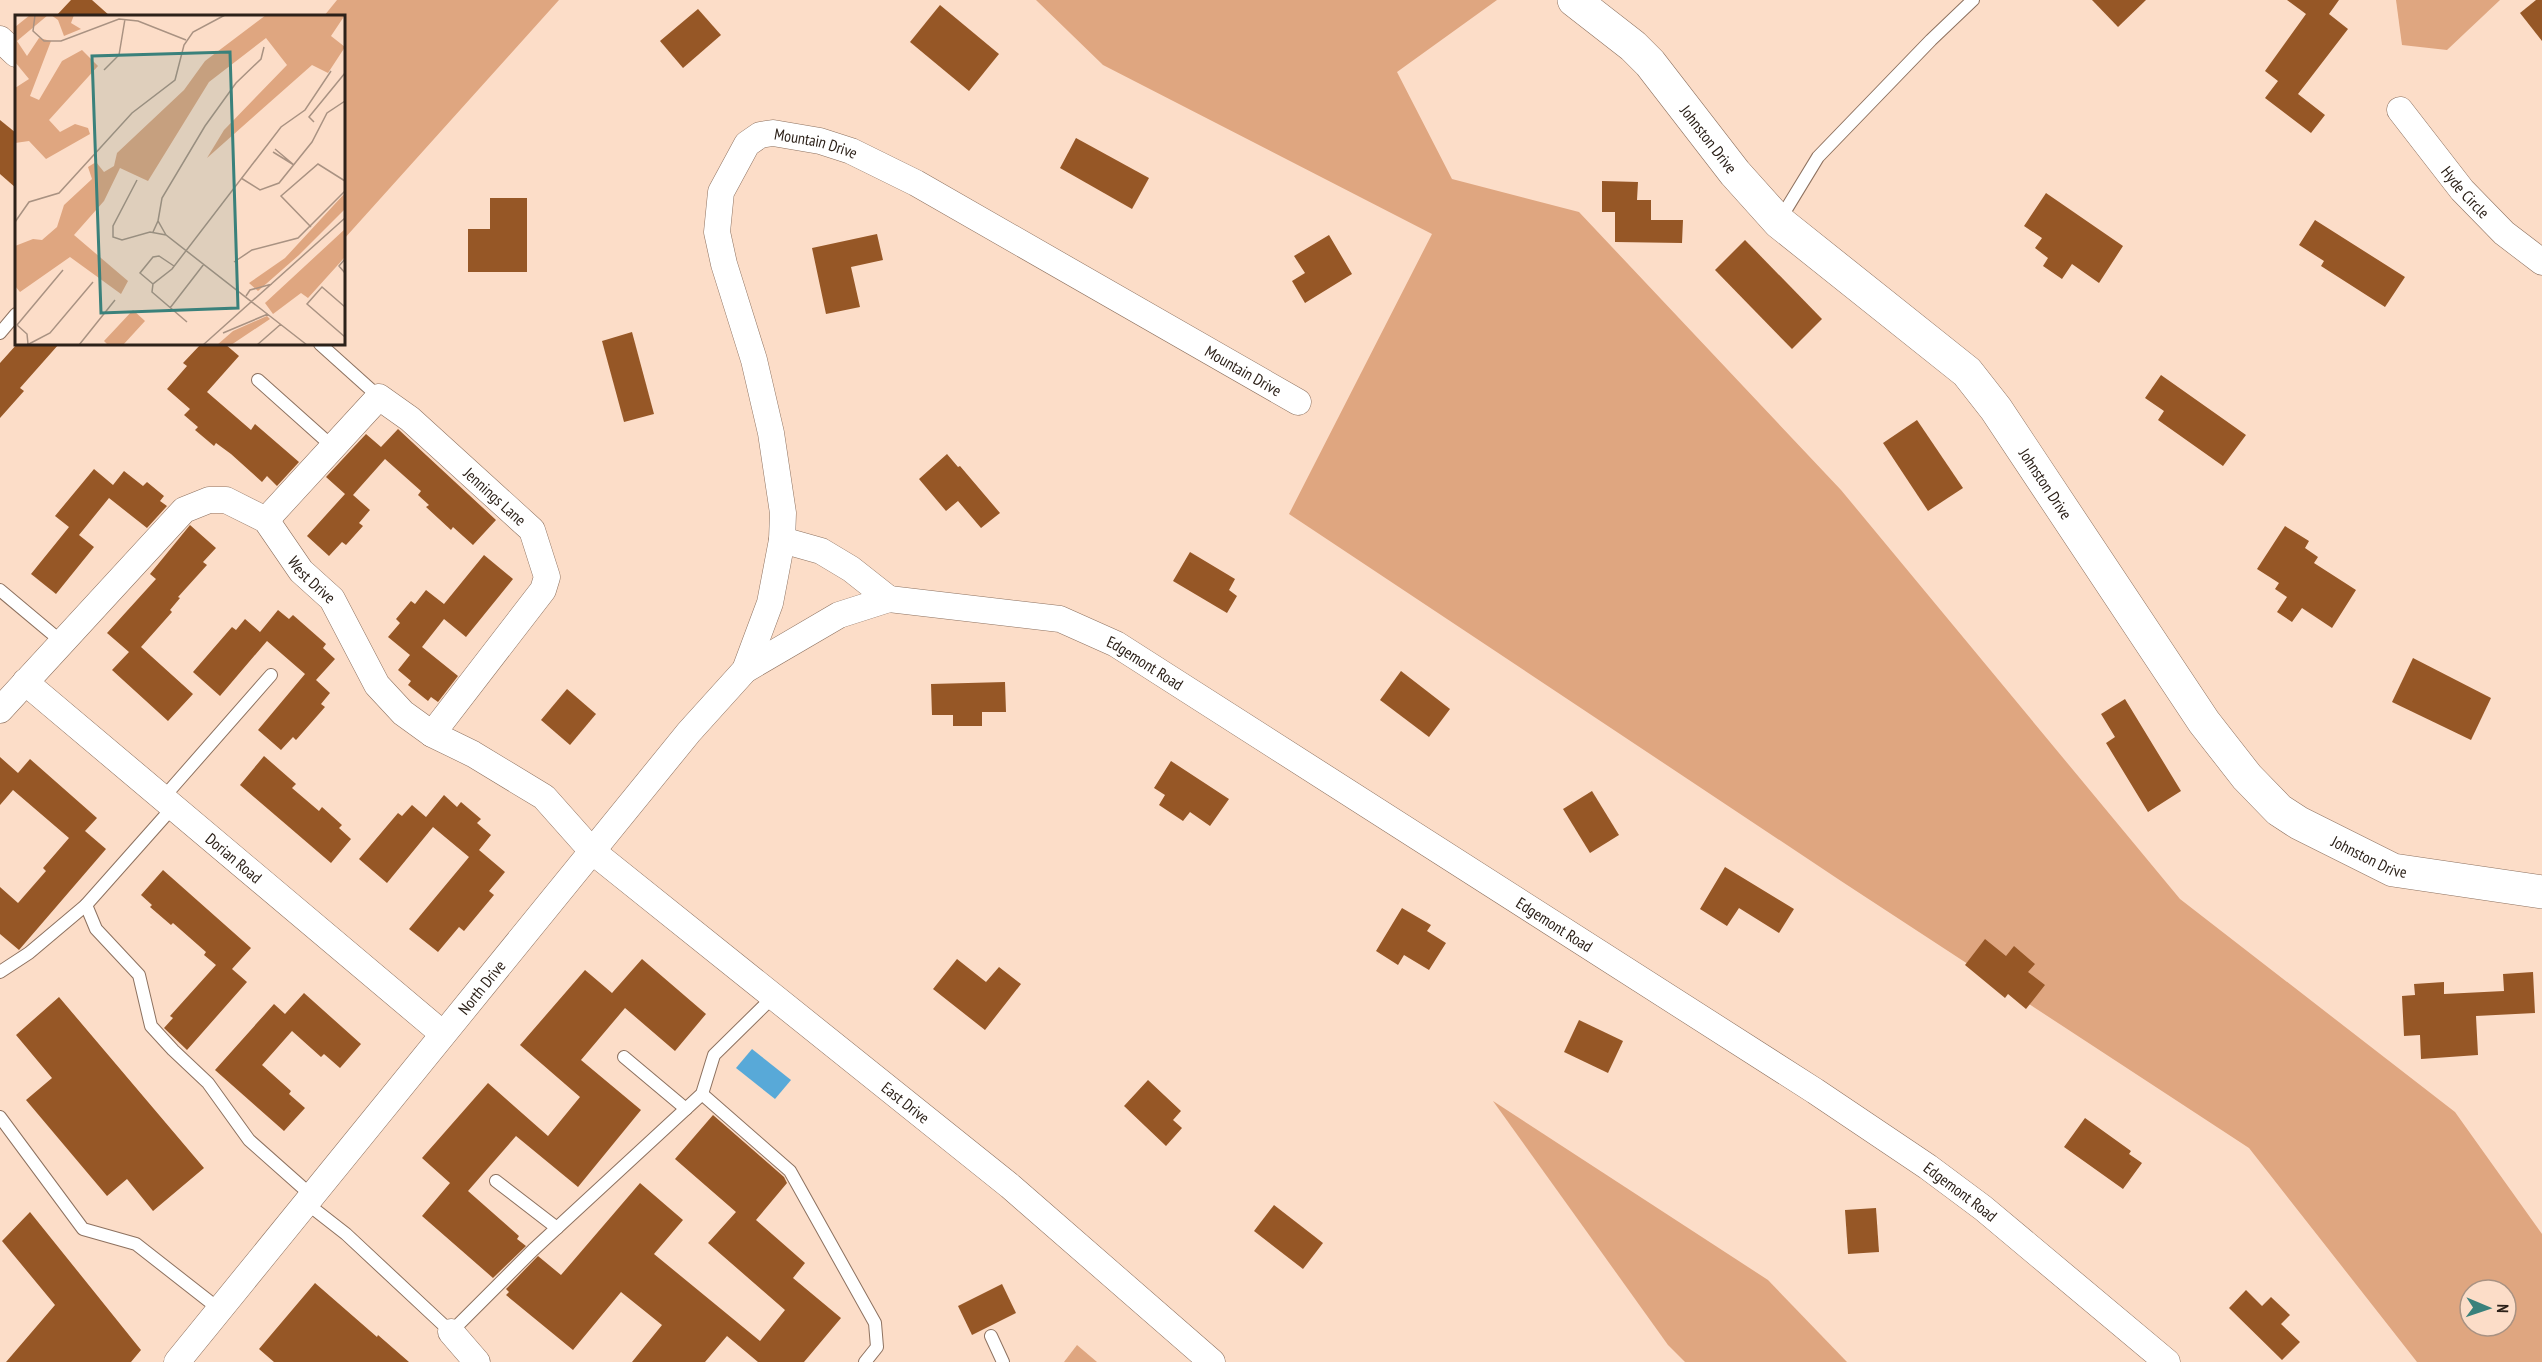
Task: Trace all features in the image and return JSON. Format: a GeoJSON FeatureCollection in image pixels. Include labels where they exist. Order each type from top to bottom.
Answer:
{"type":"FeatureCollection","features":[{"type":"Feature","properties":{"kind":"street","name":"Johnston Drive"},"geometry":{"type":"LineString","coordinates":[[1574,0],[1633,46],[1650,63],[1735,173],[1779,222],[1967,372],[1996,409],[2204,722],[2247,777],[2279,810],[2299,823],[2392,870],[2542,892]]}},
{"type":"Feature","properties":{"kind":"street"},"geometry":{"type":"LineString","coordinates":[[0,39],[15,53]]}},
{"type":"Feature","properties":{"kind":"street","name":"Hyde Circle"},"geometry":{"type":"LineString","coordinates":[[2400,110],[2462,190],[2504,234],[2542,262]]}},
{"type":"Feature","properties":{"kind":"street","name":"Mountain Drive"},"geometry":{"type":"LineString","coordinates":[[770,603],[782,540],[783,513],[771,433],[754,360],[724,264],[717,232],[721,192],[747,144],[760,135],[772,133],[820,141],[851,151],[907,179],[1298,402]]}},
{"type":"Feature","properties":{"kind":"street"},"geometry":{"type":"LineString","coordinates":[[266,520],[379,397]]}},
{"type":"Feature","properties":{"kind":"street","name":"Jennings Lane"},"geometry":{"type":"LineString","coordinates":[[379,397],[410,419],[532,530],[547,577],[543,590],[432,734]]}},
{"type":"Feature","properties":{"kind":"street","name":"West Drive"},"geometry":{"type":"LineString","coordinates":[[2,704],[184,510],[209,500],[226,500],[266,520],[301,571],[332,599],[377,685],[403,713],[432,734],[473,754],[544,797],[592,851]]}},
{"type":"Feature","properties":{"kind":"street"},"geometry":{"type":"LineString","coordinates":[[782,540],[821,551],[851,569],[889,599]]}},
{"type":"Feature","properties":{"kind":"street","name":"Edgemont Road"},"geometry":{"type":"LineString","coordinates":[[745,670],[839,615],[889,599],[1060,619],[1116,644],[1815,1091],[1928,1167],[1983,1208],[2167,1362]]}},
{"type":"Feature","properties":{"kind":"street","name":"North Drive"},"geometry":{"type":"LineString","coordinates":[[177,1362],[689,732],[745,670],[770,603]]}},
{"type":"Feature","properties":{"kind":"street","name":"Dorian Road"},"geometry":{"type":"LineString","coordinates":[[25,682],[443,1034]]}},
{"type":"Feature","properties":{"kind":"street","name":"East Drive"},"geometry":{"type":"LineString","coordinates":[[592,851],[1010,1186],[1212,1362]]}},
{"type":"Feature","properties":{"kind":"street"},"geometry":{"type":"LineString","coordinates":[[451,1332],[477,1362]]}},
{"type":"Feature","properties":{"kind":"lane"},"geometry":{"type":"LineString","coordinates":[[1779,222],[1818,157],[1973,0]]}},
{"type":"Feature","properties":{"kind":"lane"},"geometry":{"type":"LineString","coordinates":[[0,333],[15,315]]}},
{"type":"Feature","properties":{"kind":"lane"},"geometry":{"type":"LineString","coordinates":[[321,345],[379,397]]}},
{"type":"Feature","properties":{"kind":"lane"},"geometry":{"type":"LineString","coordinates":[[258,380],[333,447]]}},
{"type":"Feature","properties":{"kind":"lane"},"geometry":{"type":"LineString","coordinates":[[0,590],[62,642]]}},
{"type":"Feature","properties":{"kind":"lane"},"geometry":{"type":"LineString","coordinates":[[0,972],[29,953],[86,905],[271,675]]}},
{"type":"Feature","properties":{"kind":"lane"},"geometry":{"type":"LineString","coordinates":[[86,905],[96,929],[139,975],[151,1026],[172,1050],[208,1083],[249,1140],[308,1199],[451,1332],[557,1228],[702,1094],[714,1055],[774,996]]}},
{"type":"Feature","properties":{"kind":"lane"},"geometry":{"type":"LineString","coordinates":[[624,1057],[686,1109]]}},
{"type":"Feature","properties":{"kind":"lane"},"geometry":{"type":"LineString","coordinates":[[702,1094],[790,1171],[875,1323],[877,1347],[865,1362]]}},
{"type":"Feature","properties":{"kind":"lane"},"geometry":{"type":"LineString","coordinates":[[0,1117],[83,1229],[136,1244],[219,1309]]}},
{"type":"Feature","properties":{"kind":"lane"},"geometry":{"type":"LineString","coordinates":[[496,1181],[557,1228]]}},
{"type":"Feature","properties":{"kind":"lane"},"geometry":{"type":"LineString","coordinates":[[991,1336],[1003,1362]]}},
{"type":"Feature","properties":{"kind":"shaded area"},"geometry":{"type":"Polygon","coordinates":[[[337,0],[559,0],[345,238],[345,15],[325,15],[337,0]]]}},
{"type":"Feature","properties":{"kind":"shaded area"},"geometry":{"type":"Polygon","coordinates":[[[1036,0],[1497,0],[1397,72],[1452,179],[1579,212],[1841,490],[2180,899],[2455,1112],[2542,1234],[2542,1362],[2417,1362],[2249,1148],[1841,881],[1289,514],[1432,234],[1103,65],[1036,0]]]}},
{"type":"Feature","properties":{"kind":"shaded area"},"geometry":{"type":"Polygon","coordinates":[[[2396,0],[2500,0],[2447,50],[2402,45],[2396,0]]]}},
{"type":"Feature","properties":{"kind":"shaded area"},"geometry":{"type":"Polygon","coordinates":[[[1493,1101],[1768,1280],[1847,1362],[1685,1362],[1668,1345],[1493,1101]]]}},
{"type":"Feature","properties":{"kind":"shaded area"},"geometry":{"type":"Polygon","coordinates":[[[1077,1345],[1097,1362],[1064,1362],[1077,1345]]]}},
{"type":"Feature","properties":{"kind":"water"},"geometry":{"type":"Polygon","coordinates":[[[752,1049],[791,1080],[775,1099],[736,1068],[752,1049]]]}},
{"type":"Feature","properties":{"kind":"building"},"geometry":{"type":"Polygon","coordinates":[[[71,0],[92,0],[109,15],[57,15],[71,0]]]}},
{"type":"Feature","properties":{"kind":"building"},"geometry":{"type":"Polygon","coordinates":[[[2092,0],[2146,0],[2118,27],[2092,0]]]}},
{"type":"Feature","properties":{"kind":"building"},"geometry":{"type":"Polygon","coordinates":[[[2287,0],[2339,0],[2329,14],[2348,29],[2298,94],[2325,115],[2311,133],[2265,98],[2278,81],[2265,71],[2306,14],[2287,0]]]}},
{"type":"Feature","properties":{"kind":"building"},"geometry":{"type":"Polygon","coordinates":[[[2536,0],[2542,0],[2542,41],[2520,13],[2536,0]]]}},
{"type":"Feature","properties":{"kind":"building"},"geometry":{"type":"Polygon","coordinates":[[[940,5],[999,54],[969,91],[910,42],[940,5]]]}},
{"type":"Feature","properties":{"kind":"building"},"geometry":{"type":"Polygon","coordinates":[[[698,9],[721,35],[683,68],[660,41],[698,9]]]}},
{"type":"Feature","properties":{"kind":"building"},"geometry":{"type":"Polygon","coordinates":[[[0,120],[15,132],[15,187],[0,174],[0,120]]]}},
{"type":"Feature","properties":{"kind":"building"},"geometry":{"type":"Polygon","coordinates":[[[1076,138],[1149,178],[1132,209],[1060,168],[1076,138]]]}},
{"type":"Feature","properties":{"kind":"building"},"geometry":{"type":"Polygon","coordinates":[[[1602,181],[1638,182],[1637,200],[1651,200],[1651,220],[1683,220],[1682,243],[1615,242],[1615,212],[1602,212],[1602,181]]]}},
{"type":"Feature","properties":{"kind":"building"},"geometry":{"type":"Polygon","coordinates":[[[2046,193],[2123,246],[2099,283],[2072,264],[2062,279],[2043,266],[2048,258],[2035,248],[2042,238],[2024,226],[2046,193]]]}},
{"type":"Feature","properties":{"kind":"building"},"geometry":{"type":"Polygon","coordinates":[[[490,198],[527,198],[527,272],[468,272],[468,229],[490,229],[490,198]]]}},
{"type":"Feature","properties":{"kind":"building"},"geometry":{"type":"Polygon","coordinates":[[[2315,220],[2405,277],[2385,307],[2321,266],[2324,261],[2299,245],[2315,220]]]}},
{"type":"Feature","properties":{"kind":"building"},"geometry":{"type":"Polygon","coordinates":[[[877,234],[883,260],[851,267],[860,307],[826,314],[812,248],[877,234]]]}},
{"type":"Feature","properties":{"kind":"building"},"geometry":{"type":"Polygon","coordinates":[[[1329,235],[1352,274],[1305,303],[1292,281],[1305,273],[1294,256],[1329,235]]]}},
{"type":"Feature","properties":{"kind":"building"},"geometry":{"type":"Polygon","coordinates":[[[1745,240],[1822,319],[1792,349],[1715,270],[1745,240]]]}},
{"type":"Feature","properties":{"kind":"building"},"geometry":{"type":"Polygon","coordinates":[[[632,332],[654,414],[624,422],[602,341],[632,332]]]}},
{"type":"Feature","properties":{"kind":"building"},"geometry":{"type":"Polygon","coordinates":[[[16,345],[58,345],[20,388],[24,391],[0,418],[0,363],[16,345]]]}},
{"type":"Feature","properties":{"kind":"building"},"geometry":{"type":"Polygon","coordinates":[[[200,345],[226,345],[239,356],[207,392],[251,430],[255,424],[299,462],[277,486],[267,476],[262,482],[231,454],[216,443],[214,446],[195,430],[198,427],[184,415],[190,409],[167,389],[187,366],[183,363],[200,345]]]}},
{"type":"Feature","properties":{"kind":"building"},"geometry":{"type":"Polygon","coordinates":[[[2161,375],[2246,435],[2223,466],[2158,420],[2164,411],[2145,398],[2161,375]]]}},
{"type":"Feature","properties":{"kind":"building"},"geometry":{"type":"Polygon","coordinates":[[[1917,420],[1963,488],[1928,511],[1883,443],[1917,420]]]}},
{"type":"Feature","properties":{"kind":"building"},"geometry":{"type":"Polygon","coordinates":[[[398,429],[496,520],[473,545],[453,527],[451,530],[426,507],[429,505],[418,495],[421,491],[385,459],[353,495],[370,510],[359,523],[363,526],[346,545],[342,542],[329,556],[307,536],[345,494],[326,477],[366,434],[381,447],[398,429]]]}},
{"type":"Feature","properties":{"kind":"building"},"geometry":{"type":"Polygon","coordinates":[[[947,454],[1000,513],[981,528],[958,501],[946,511],[919,479],[947,454]]]}},
{"type":"Feature","properties":{"kind":"building"},"geometry":{"type":"Polygon","coordinates":[[[94,469],[113,485],[124,471],[143,486],[147,482],[164,496],[160,501],[167,506],[147,528],[109,498],[79,535],[94,547],[56,594],[31,574],[69,527],[55,516],[94,469]]]}},
{"type":"Feature","properties":{"kind":"building"},"geometry":{"type":"Polygon","coordinates":[[[190,525],[216,548],[203,562],[207,565],[178,597],[180,598],[170,610],[172,612],[141,647],[193,694],[168,721],[112,670],[129,652],[107,633],[156,579],[150,574],[190,525]]]}},
{"type":"Feature","properties":{"kind":"building"},"geometry":{"type":"Polygon","coordinates":[[[2285,526],[2309,541],[2305,548],[2318,557],[2314,563],[2356,590],[2332,628],[2302,608],[2292,622],[2277,612],[2287,597],[2275,589],[2279,583],[2257,569],[2285,526]]]}},
{"type":"Feature","properties":{"kind":"building"},"geometry":{"type":"Polygon","coordinates":[[[1190,552],[1235,579],[1229,590],[1237,596],[1227,613],[1173,581],[1190,552]]]}},
{"type":"Feature","properties":{"kind":"building"},"geometry":{"type":"Polygon","coordinates":[[[484,555],[513,579],[466,637],[444,619],[422,647],[458,676],[438,702],[431,697],[428,701],[408,685],[411,681],[398,670],[410,655],[388,637],[400,623],[396,619],[411,601],[415,604],[426,590],[444,604],[484,555]]]}},
{"type":"Feature","properties":{"kind":"building"},"geometry":{"type":"Polygon","coordinates":[[[278,610],[289,619],[293,615],[326,644],[323,648],[335,659],[316,680],[330,693],[321,704],[325,707],[296,740],[293,737],[281,750],[258,730],[305,674],[267,641],[220,696],[193,672],[232,627],[236,630],[245,619],[260,632],[278,610]]]}},
{"type":"Feature","properties":{"kind":"building"},"geometry":{"type":"Polygon","coordinates":[[[2413,658],[2491,698],[2471,740],[2392,702],[2413,658]]]}},
{"type":"Feature","properties":{"kind":"building"},"geometry":{"type":"Polygon","coordinates":[[[1401,671],[1450,709],[1429,737],[1380,700],[1401,671]]]}},
{"type":"Feature","properties":{"kind":"building"},"geometry":{"type":"Polygon","coordinates":[[[1005,682],[1006,712],[982,712],[982,726],[953,726],[953,715],[932,715],[931,684],[1005,682]]]}},
{"type":"Feature","properties":{"kind":"building"},"geometry":{"type":"Polygon","coordinates":[[[567,689],[596,714],[570,745],[541,720],[567,689]]]}},
{"type":"Feature","properties":{"kind":"building"},"geometry":{"type":"Polygon","coordinates":[[[2125,699],[2181,791],[2148,812],[2106,743],[2115,737],[2101,714],[2125,699]]]}},
{"type":"Feature","properties":{"kind":"building"},"geometry":{"type":"Polygon","coordinates":[[[264,756],[296,784],[292,788],[319,811],[322,807],[342,825],[339,828],[351,839],[331,863],[240,785],[264,756]]]}},
{"type":"Feature","properties":{"kind":"building"},"geometry":{"type":"Polygon","coordinates":[[[0,757],[18,773],[30,759],[97,818],[85,831],[106,849],[19,950],[0,934],[0,887],[18,903],[46,871],[43,868],[69,838],[13,790],[0,805],[0,757]]]}},
{"type":"Feature","properties":{"kind":"building"},"geometry":{"type":"Polygon","coordinates":[[[1171,761],[1229,799],[1210,826],[1190,812],[1183,821],[1159,805],[1165,795],[1154,788],[1171,761]]]}},
{"type":"Feature","properties":{"kind":"building"},"geometry":{"type":"Polygon","coordinates":[[[1592,791],[1619,835],[1590,853],[1563,809],[1592,791]]]}},
{"type":"Feature","properties":{"kind":"building"},"geometry":{"type":"Polygon","coordinates":[[[444,795],[457,807],[461,802],[481,819],[477,823],[491,835],[479,850],[505,872],[489,891],[494,895],[464,931],[459,927],[438,952],[409,929],[469,857],[433,827],[387,883],[359,859],[398,813],[402,816],[412,805],[426,817],[444,795]]]}},
{"type":"Feature","properties":{"kind":"building"},"geometry":{"type":"Polygon","coordinates":[[[1725,867],[1794,909],[1779,933],[1739,908],[1727,926],[1700,909],[1725,867]]]}},
{"type":"Feature","properties":{"kind":"building"},"geometry":{"type":"Polygon","coordinates":[[[163,870],[251,948],[232,969],[247,982],[187,1050],[164,1028],[173,1018],[170,1016],[216,965],[204,955],[206,952],[173,923],[171,925],[150,907],[152,905],[141,895],[163,870]]]}},
{"type":"Feature","properties":{"kind":"building"},"geometry":{"type":"Polygon","coordinates":[[[1402,908],[1431,925],[1427,931],[1446,943],[1429,970],[1404,955],[1398,965],[1376,951],[1402,908]]]}},
{"type":"Feature","properties":{"kind":"building"},"geometry":{"type":"Polygon","coordinates":[[[1985,939],[2006,956],[2014,946],[2035,964],[2028,972],[2045,985],[2026,1009],[2008,994],[2005,998],[1965,965],[1985,939]]]}},
{"type":"Feature","properties":{"kind":"building"},"geometry":{"type":"Polygon","coordinates":[[[642,959],[706,1014],[675,1051],[625,1008],[581,1060],[641,1110],[578,1187],[516,1136],[468,1191],[519,1236],[517,1239],[526,1246],[493,1278],[422,1216],[450,1183],[422,1158],[488,1083],[548,1136],[580,1097],[520,1045],[585,970],[612,993],[642,959]]]}},
{"type":"Feature","properties":{"kind":"building"},"geometry":{"type":"Polygon","coordinates":[[[957,959],[986,982],[999,967],[1021,984],[985,1030],[933,989],[957,959]]]}},
{"type":"Feature","properties":{"kind":"building"},"geometry":{"type":"Polygon","coordinates":[[[2533,972],[2535,1013],[2476,1016],[2478,1055],[2421,1059],[2420,1035],[2404,1036],[2402,996],[2415,995],[2414,984],[2444,982],[2444,994],[2504,991],[2503,974],[2533,972]]]}},
{"type":"Feature","properties":{"kind":"building"},"geometry":{"type":"Polygon","coordinates":[[[304,993],[361,1044],[340,1068],[324,1054],[321,1057],[292,1031],[262,1065],[291,1091],[289,1094],[305,1108],[284,1131],[215,1070],[274,1004],[285,1014],[304,993]]]}},
{"type":"Feature","properties":{"kind":"building"},"geometry":{"type":"Polygon","coordinates":[[[59,997],[204,1168],[153,1211],[127,1179],[107,1196],[26,1100],[52,1078],[16,1035],[59,997]]]}},
{"type":"Feature","properties":{"kind":"building"},"geometry":{"type":"Polygon","coordinates":[[[1579,1020],[1623,1041],[1608,1073],[1564,1052],[1579,1020]]]}},
{"type":"Feature","properties":{"kind":"building"},"geometry":{"type":"Polygon","coordinates":[[[1148,1080],[1181,1111],[1173,1120],[1182,1128],[1166,1146],[1124,1106],[1148,1080]]]}},
{"type":"Feature","properties":{"kind":"building"},"geometry":{"type":"Polygon","coordinates":[[[713,1115],[784,1177],[787,1183],[756,1220],[805,1263],[793,1278],[841,1318],[804,1362],[758,1362],[727,1336],[705,1362],[632,1362],[662,1325],[621,1292],[573,1350],[506,1295],[509,1292],[506,1289],[538,1256],[561,1275],[640,1183],[683,1220],[654,1254],[760,1341],[785,1310],[708,1243],[736,1212],[675,1159],[713,1115]]]}},
{"type":"Feature","properties":{"kind":"building"},"geometry":{"type":"Polygon","coordinates":[[[2085,1118],[2131,1151],[2129,1154],[2142,1163],[2123,1189],[2064,1147],[2085,1118]]]}},
{"type":"Feature","properties":{"kind":"building"},"geometry":{"type":"Polygon","coordinates":[[[1274,1205],[1323,1243],[1303,1269],[1254,1231],[1274,1205]]]}},
{"type":"Feature","properties":{"kind":"building"},"geometry":{"type":"Polygon","coordinates":[[[1876,1208],[1879,1252],[1848,1254],[1845,1210],[1876,1208]]]}},
{"type":"Feature","properties":{"kind":"building"},"geometry":{"type":"Polygon","coordinates":[[[30,1212],[141,1350],[131,1362],[6,1362],[55,1305],[2,1241],[30,1212]]]}},
{"type":"Feature","properties":{"kind":"building"},"geometry":{"type":"Polygon","coordinates":[[[315,1283],[409,1362],[274,1362],[259,1349],[315,1283]]]}},
{"type":"Feature","properties":{"kind":"building"},"geometry":{"type":"Polygon","coordinates":[[[1002,1284],[1016,1313],[972,1335],[958,1306],[1002,1284]]]}},
{"type":"Feature","properties":{"kind":"building"},"geometry":{"type":"Polygon","coordinates":[[[2246,1290],[2262,1306],[2271,1297],[2290,1315],[2281,1324],[2300,1342],[2282,1360],[2229,1308],[2246,1290]]]}}]}
